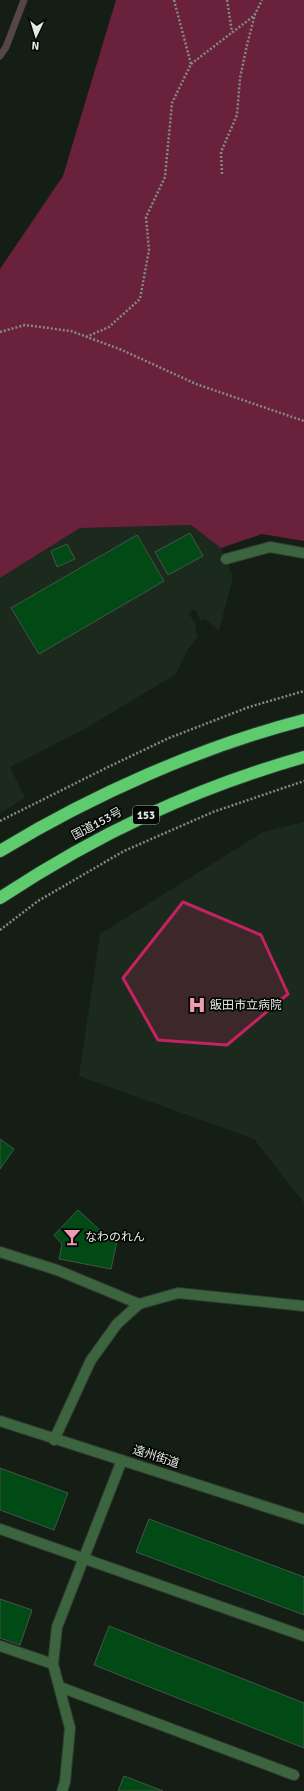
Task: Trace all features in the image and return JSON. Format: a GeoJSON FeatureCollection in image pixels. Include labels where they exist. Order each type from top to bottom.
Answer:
{"type":"FeatureCollection","features":[{"type":"Feature","properties":{"kind":"highway","name":"国道153号"},"geometry":{"type":"LineString","coordinates":[[0,851],[28,834],[102,796],[182,760],[263,731],[304,720]]}},
{"type":"Feature","properties":{"kind":"highway","name":"国道153号"},"geometry":{"type":"LineString","coordinates":[[0,898],[81,848],[126,824],[188,796],[237,777],[304,757]]}},
{"type":"Feature","properties":{"kind":"street"},"geometry":{"type":"LineString","coordinates":[[226,559],[270,547],[304,553]]}},
{"type":"Feature","properties":{"kind":"street"},"geometry":{"type":"LineString","coordinates":[[0,1252],[56,1270],[139,1304]]}},
{"type":"Feature","properties":{"kind":"street"},"geometry":{"type":"LineString","coordinates":[[54,1440],[91,1360],[117,1324],[139,1304],[178,1293],[304,1306]]}},
{"type":"Feature","properties":{"kind":"street","name":"遠州街道"},"geometry":{"type":"LineString","coordinates":[[0,1421],[54,1440],[122,1460],[304,1519]]}},
{"type":"Feature","properties":{"kind":"street"},"geometry":{"type":"LineString","coordinates":[[62,1791],[65,1782],[70,1728],[53,1664],[57,1627],[122,1460]]}},
{"type":"Feature","properties":{"kind":"street"},"geometry":{"type":"LineString","coordinates":[[0,1529],[304,1636]]}},
{"type":"Feature","properties":{"kind":"street"},"geometry":{"type":"LineString","coordinates":[[0,1646],[53,1664]]}},
{"type":"Feature","properties":{"kind":"street"},"geometry":{"type":"LineString","coordinates":[[60,1687],[294,1775]]}},
{"type":"Feature","properties":{"kind":"path"},"geometry":{"type":"LineString","coordinates":[[174,0],[192,64]]}},
{"type":"Feature","properties":{"kind":"path"},"geometry":{"type":"LineString","coordinates":[[227,0],[232,32]]}},
{"type":"Feature","properties":{"kind":"path"},"geometry":{"type":"LineString","coordinates":[[222,174],[221,152],[237,115],[240,78],[255,14],[262,0]]}},
{"type":"Feature","properties":{"kind":"path"},"geometry":{"type":"LineString","coordinates":[[86,337],[109,327],[140,299],[149,250],[146,217],[165,177],[172,103],[192,64],[255,14]]}},
{"type":"Feature","properties":{"kind":"path"},"geometry":{"type":"LineString","coordinates":[[0,332],[24,325],[71,331],[122,350],[196,384],[304,421]]}},
{"type":"Feature","properties":{"kind":"path"},"geometry":{"type":"LineString","coordinates":[[0,821],[98,771],[169,738],[249,707],[304,691]]}},
{"type":"Feature","properties":{"kind":"path"},"geometry":{"type":"LineString","coordinates":[[0,930],[38,901],[124,851],[213,812],[304,781]]}},
{"type":"Feature","properties":{"kind":"highlighted area"},"geometry":{"type":"Polygon","coordinates":[[[183,902],[261,935],[288,994],[227,1045],[158,1040],[123,978],[183,902]]]}},
{"type":"Feature","properties":{"kind":"shaded area"},"geometry":{"type":"Polygon","coordinates":[[[116,0],[304,0],[304,541],[262,534],[221,548],[191,525],[80,528],[0,578],[0,269],[63,176],[116,0]]]}},
{"type":"Feature","properties":{"kind":"shaded area"},"geometry":{"type":"Polygon","coordinates":[[[191,525],[221,548],[233,577],[219,631],[205,619],[201,621],[195,609],[188,613],[196,624],[195,629],[198,637],[188,649],[176,674],[81,731],[10,767],[25,798],[0,813],[0,578],[80,528],[191,525]]]}},
{"type":"Feature","properties":{"kind":"shaded area","name":"飯田市立病院"},"geometry":{"type":"Polygon","coordinates":[[[304,822],[304,1203],[254,1139],[79,1076],[100,934],[263,832],[304,822]]]}},
{"type":"Feature","properties":{"kind":"building"},"geometry":{"type":"Polygon","coordinates":[[[190,533],[203,556],[168,575],[155,552],[190,533]]]}},
{"type":"Feature","properties":{"kind":"building"},"geometry":{"type":"Polygon","coordinates":[[[137,535],[164,581],[39,654],[11,608],[137,535]]]}},
{"type":"Feature","properties":{"kind":"building"},"geometry":{"type":"Polygon","coordinates":[[[67,544],[75,559],[57,567],[51,551],[67,544]]]}},
{"type":"Feature","properties":{"kind":"building"},"geometry":{"type":"Polygon","coordinates":[[[0,1139],[14,1149],[0,1169],[0,1139]]]}},
{"type":"Feature","properties":{"kind":"building"},"geometry":{"type":"Polygon","coordinates":[[[78,1210],[104,1234],[118,1237],[111,1269],[59,1259],[62,1244],[54,1235],[78,1210]]]}},
{"type":"Feature","properties":{"kind":"building"},"geometry":{"type":"Polygon","coordinates":[[[0,1468],[68,1493],[54,1530],[0,1510],[0,1468]]]}},
{"type":"Feature","properties":{"kind":"building"},"geometry":{"type":"Polygon","coordinates":[[[149,1519],[304,1577],[304,1615],[136,1552],[149,1519]]]}},
{"type":"Feature","properties":{"kind":"building"},"geometry":{"type":"Polygon","coordinates":[[[0,1599],[32,1610],[20,1645],[0,1638],[0,1599]]]}},
{"type":"Feature","properties":{"kind":"building"},"geometry":{"type":"Polygon","coordinates":[[[109,1626],[304,1703],[304,1748],[94,1665],[109,1626]]]}},
{"type":"Feature","properties":{"kind":"building"},"geometry":{"type":"Polygon","coordinates":[[[124,1776],[163,1791],[118,1791],[124,1776]]]}},
{"type":"Feature","properties":{"kind":"waterway"},"geometry":{"type":"LineString","coordinates":[[0,56],[6,47],[24,0]]}},
{"type":"Feature","properties":{"kind":"place","name":"飯田市立病院"},"geometry":{"type":"Point","coordinates":[197,1005]}},
{"type":"Feature","properties":{"kind":"place","name":"なわのれん"},"geometry":{"type":"Point","coordinates":[72,1237]}}]}
